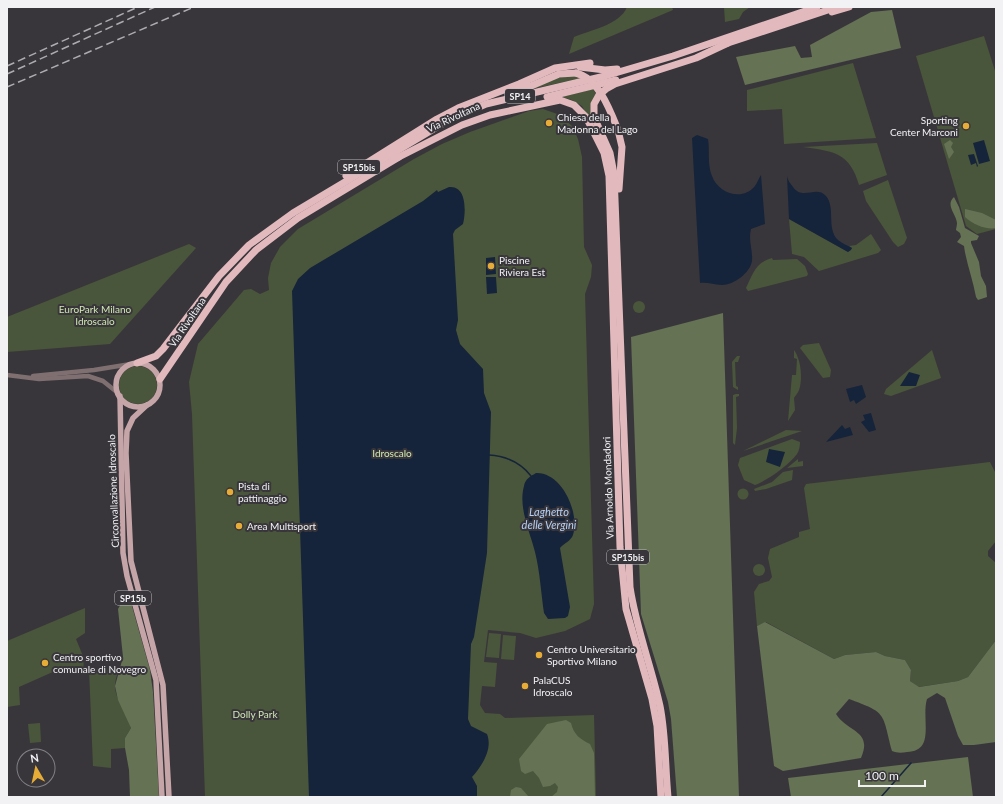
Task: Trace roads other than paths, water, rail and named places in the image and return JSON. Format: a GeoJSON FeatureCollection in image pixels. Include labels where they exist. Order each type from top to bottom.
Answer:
{"type":"FeatureCollection","features":[{"type":"Feature","properties":{"kind":"highway","name":"SP14"},"geometry":{"type":"LineString","coordinates":[[802,12],[812,7]]}},
{"type":"Feature","properties":{"kind":"highway","name":"Via Rivoltana"},"geometry":{"type":"LineString","coordinates":[[134,363],[156,356],[163,349],[219,276],[249,245],[293,213],[460,114],[491,103],[590,80],[666,58],[817,7]]}},
{"type":"Feature","properties":{"kind":"highway","name":"Via Rivoltana"},"geometry":{"type":"LineString","coordinates":[[160,379],[226,282],[256,250],[298,218],[445,130],[486,112],[615,80],[837,7]]}},
{"type":"Feature","properties":{"kind":"highway"},"geometry":{"type":"LineString","coordinates":[[810,16],[849,7]]}},
{"type":"Feature","properties":{"kind":"highway","name":"SP15bis"},"geometry":{"type":"LineString","coordinates":[[616,217],[612,164],[594,117],[594,106],[597,98],[604,90],[615,84],[696,58],[728,43]]}},
{"type":"Feature","properties":{"kind":"highway","name":"SP14"},"geometry":{"type":"LineString","coordinates":[[478,100],[555,68],[570,66],[595,70],[613,70],[650,60],[666,58]]}},
{"type":"Feature","properties":{"kind":"highway"},"geometry":{"type":"LineString","coordinates":[[570,66],[590,63]]}},
{"type":"Feature","properties":{"kind":"highway","name":"SP15bis"},"geometry":{"type":"LineString","coordinates":[[249,245],[274,222],[369,160],[437,119],[478,100],[528,88],[562,73],[576,73],[585,76],[596,85],[618,130],[622,147],[619,199],[616,217]]}},
{"type":"Feature","properties":{"kind":"highway","name":"Via Arnoldo Mondadori"},"geometry":{"type":"LineString","coordinates":[[395,159],[462,125],[490,115],[552,101],[564,100],[574,105],[583,113],[603,151],[608,174],[623,590],[631,628],[653,706],[658,745],[661,797]]}},
{"type":"Feature","properties":{"kind":"highway","name":"Via Arnoldo Mondadori"},"geometry":{"type":"LineString","coordinates":[[616,217],[629,577],[637,624],[654,681],[661,714],[666,751],[668,797]]}},
{"type":"Feature","properties":{"kind":"main road"},"geometry":{"type":"LineString","coordinates":[[134,363],[150,366],[160,379]]}},
{"type":"Feature","properties":{"kind":"main road","name":"Via Rivoltana"},"geometry":{"type":"LineString","coordinates":[[134,363],[122,370],[117,378],[119,395],[125,402],[133,406],[147,405],[154,400],[159,392],[160,379]]}},
{"type":"Feature","properties":{"kind":"main road","name":"Circonvallazione Idroscalo"},"geometry":{"type":"LineString","coordinates":[[119,395],[123,553],[129,583],[156,680],[162,797]]}},
{"type":"Feature","properties":{"kind":"main road","name":"Circonvallazione Idroscalo"},"geometry":{"type":"LineString","coordinates":[[147,405],[133,418],[127,435],[129,535],[133,573],[163,684],[169,797]]}},
{"type":"Feature","properties":{"kind":"street","name":"Via Rivoltana"},"geometry":{"type":"LineString","coordinates":[[23,378],[94,370],[134,363]]}},
{"type":"Feature","properties":{"kind":"street","name":"Via Rivoltana"},"geometry":{"type":"LineString","coordinates":[[7,376],[39,379],[88,376],[103,381],[119,395]]}},
{"type":"Feature","properties":{"kind":"water"},"geometry":{"type":"Polygon","coordinates":[[[697,135],[708,139],[710,171],[715,182],[725,191],[744,194],[755,186],[761,175],[765,224],[751,229],[750,238],[752,261],[748,270],[741,278],[727,284],[719,285],[700,283],[692,138],[697,135]]]}},
{"type":"Feature","properties":{"kind":"water"},"geometry":{"type":"Polygon","coordinates":[[[984,140],[990,161],[979,164],[973,143],[984,140]]]}},
{"type":"Feature","properties":{"kind":"water"},"geometry":{"type":"Polygon","coordinates":[[[974,154],[977,167],[976,163],[971,165],[968,155],[974,154]]]}},
{"type":"Feature","properties":{"kind":"water"},"geometry":{"type":"Polygon","coordinates":[[[787,176],[789,182],[797,191],[801,193],[818,192],[826,196],[829,201],[832,230],[834,235],[838,240],[852,248],[851,250],[848,252],[789,219],[787,176]]]}},
{"type":"Feature","properties":{"kind":"water","name":"Idroscalo"},"geometry":{"type":"Polygon","coordinates":[[[449,187],[459,190],[465,206],[463,224],[455,230],[453,234],[458,320],[456,330],[460,344],[483,369],[484,393],[491,412],[487,553],[474,637],[471,644],[468,719],[471,726],[487,734],[489,746],[488,751],[483,763],[472,777],[477,786],[477,797],[309,797],[292,291],[298,279],[310,268],[423,201],[437,190],[438,192],[449,187]]]}},
{"type":"Feature","properties":{"kind":"water","name":"Piscine Riviera Est"},"geometry":{"type":"Polygon","coordinates":[[[495,257],[496,274],[486,275],[486,258],[495,257]]]}},
{"type":"Feature","properties":{"kind":"water","name":"Piscine Riviera Est"},"geometry":{"type":"Polygon","coordinates":[[[486,277],[496,277],[497,293],[487,294],[486,277]]]}},
{"type":"Feature","properties":{"kind":"water"},"geometry":{"type":"Polygon","coordinates":[[[909,372],[920,375],[916,386],[900,386],[909,372]]]}},
{"type":"Feature","properties":{"kind":"water"},"geometry":{"type":"Polygon","coordinates":[[[862,385],[866,397],[856,404],[854,400],[850,402],[846,389],[862,385]]]}},
{"type":"Feature","properties":{"kind":"water"},"geometry":{"type":"Polygon","coordinates":[[[871,413],[876,430],[869,432],[861,422],[865,420],[863,415],[871,413]]]}},
{"type":"Feature","properties":{"kind":"water"},"geometry":{"type":"Polygon","coordinates":[[[842,425],[845,429],[850,427],[853,435],[826,442],[842,425]]]}},
{"type":"Feature","properties":{"kind":"water"},"geometry":{"type":"Polygon","coordinates":[[[769,449],[785,452],[780,467],[766,462],[769,449]]]}},
{"type":"Feature","properties":{"kind":"water","name":"Laghetto delle Vergini"},"geometry":{"type":"Polygon","coordinates":[[[536,473],[545,474],[554,479],[561,486],[567,495],[574,516],[573,535],[571,539],[560,548],[570,607],[568,616],[565,618],[548,619],[544,613],[537,560],[525,519],[522,502],[525,484],[528,478],[536,473]]]}},
{"type":"Feature","properties":{"kind":"waterway"},"geometry":{"type":"LineString","coordinates":[[489,455],[507,458],[517,463],[531,476]]}},
{"type":"Feature","properties":{"kind":"waterway"},"geometry":{"type":"LineString","coordinates":[[881,797],[911,763]]}},
{"type":"Feature","properties":{"kind":"railway"},"geometry":{"type":"LineString","coordinates":[[7,66],[138,7]]}},
{"type":"Feature","properties":{"kind":"railway"},"geometry":{"type":"LineString","coordinates":[[7,74],[155,7]]}},
{"type":"Feature","properties":{"kind":"railway"},"geometry":{"type":"LineString","coordinates":[[7,87],[194,7]]}},
{"type":"Feature","properties":{"kind":"place","name":"Chiesa della Madonna del Lago"},"geometry":{"type":"Point","coordinates":[549,123]}},
{"type":"Feature","properties":{"kind":"place","name":"Sporting Center Marconi"},"geometry":{"type":"Point","coordinates":[966,126]}},
{"type":"Feature","properties":{"kind":"place","name":"Piscine Riviera Est"},"geometry":{"type":"Point","coordinates":[491,266]}},
{"type":"Feature","properties":{"kind":"place","name":"Pista di pattinaggio"},"geometry":{"type":"Point","coordinates":[230,492]}},
{"type":"Feature","properties":{"kind":"place","name":"Area Multisport"},"geometry":{"type":"Point","coordinates":[239,526]}},
{"type":"Feature","properties":{"kind":"place","name":"Centro Universitario Sportivo Milano"},"geometry":{"type":"Point","coordinates":[539,655]}},
{"type":"Feature","properties":{"kind":"place","name":"Centro sportivo comunale di Novegro"},"geometry":{"type":"Point","coordinates":[45,663]}},
{"type":"Feature","properties":{"kind":"place","name":"PalaCUS Idroscalo"},"geometry":{"type":"Point","coordinates":[525,686]}},
{"type":"Feature","properties":{"kind":"park label","name":"EuroPark Milano Idroscalo"},"geometry":{"type":"Point","coordinates":[95,314]}},
{"type":"Feature","properties":{"kind":"park label","name":"Dolly Park"},"geometry":{"type":"Point","coordinates":[255,714]}}]}
